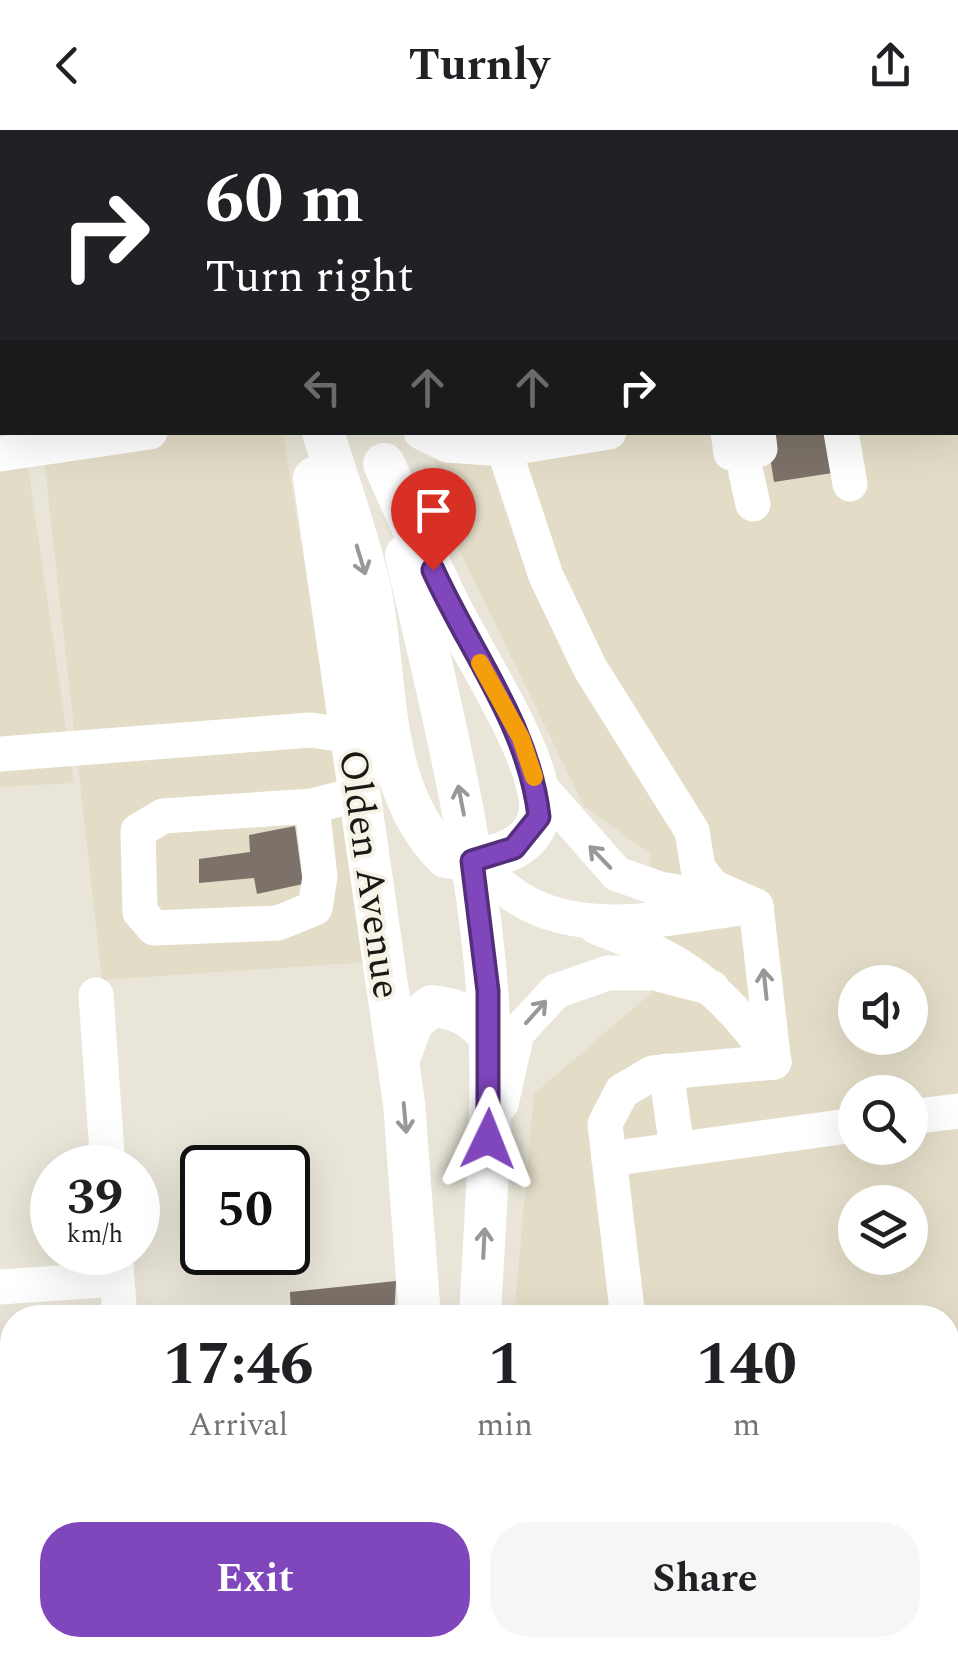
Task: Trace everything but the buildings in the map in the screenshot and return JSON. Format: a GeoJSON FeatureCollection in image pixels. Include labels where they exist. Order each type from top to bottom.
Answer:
{"type":"FeatureCollection","features":[{"type":"Feature","properties":{"kind":"main road","name":"Olden Avenue"},"geometry":{"type":"LineString","coordinates":[[310,435],[398,1061],[419,1305]]}},
{"type":"Feature","properties":{"kind":"main road"},"geometry":{"type":"LineString","coordinates":[[325,435],[370,588],[396,766],[410,812],[446,858],[472,861],[514,848],[529,834],[539,817],[535,781],[521,738],[449,606],[380,448]]}},
{"type":"Feature","properties":{"kind":"main road"},"geometry":{"type":"LineString","coordinates":[[380,448],[445,724],[472,861],[489,1036],[481,1305]]}},
{"type":"Feature","properties":{"kind":"main road"},"geometry":{"type":"LineString","coordinates":[[398,1061],[413,1020],[432,1006],[456,1009],[474,1018],[489,1036]]}},
{"type":"Feature","properties":{"kind":"street"},"geometry":{"type":"LineString","coordinates":[[0,454],[130,435]]}},
{"type":"Feature","properties":{"kind":"street"},"geometry":{"type":"LineString","coordinates":[[428,435],[447,444],[504,449],[590,435]]}},
{"type":"Feature","properties":{"kind":"street"},"geometry":{"type":"LineString","coordinates":[[842,435],[850,484]]}},
{"type":"Feature","properties":{"kind":"street"},"geometry":{"type":"LineString","coordinates":[[504,449],[546,576],[590,668],[692,831],[698,868],[712,886],[756,906]]}},
{"type":"Feature","properties":{"kind":"street"},"geometry":{"type":"LineString","coordinates":[[0,754],[310,730],[352,736]]}},
{"type":"Feature","properties":{"kind":"street"},"geometry":{"type":"LineString","coordinates":[[535,781],[617,874],[756,906]]}},
{"type":"Feature","properties":{"kind":"street"},"geometry":{"type":"LineString","coordinates":[[312,806],[320,877],[314,908],[278,924],[154,928],[140,912],[138,831],[164,816],[312,806],[360,794]]}},
{"type":"Feature","properties":{"kind":"street"},"geometry":{"type":"LineString","coordinates":[[639,882],[679,858],[692,831]]}},
{"type":"Feature","properties":{"kind":"street"},"geometry":{"type":"LineString","coordinates":[[472,861],[522,901],[655,949],[712,988],[745,1019],[774,1062]]}},
{"type":"Feature","properties":{"kind":"street"},"geometry":{"type":"LineString","coordinates":[[576,920],[625,921],[756,906]]}},
{"type":"Feature","properties":{"kind":"street"},"geometry":{"type":"LineString","coordinates":[[756,906],[774,1062]]}},
{"type":"Feature","properties":{"kind":"street"},"geometry":{"type":"LineString","coordinates":[[487,1169],[518,1033],[556,991],[608,973],[655,973],[712,988]]}},
{"type":"Feature","properties":{"kind":"street"},"geometry":{"type":"LineString","coordinates":[[96,995],[106,1145]]}},
{"type":"Feature","properties":{"kind":"street"},"geometry":{"type":"LineString","coordinates":[[626,1305],[604,1124],[622,1090],[653,1072],[774,1062]]}},
{"type":"Feature","properties":{"kind":"street"},"geometry":{"type":"LineString","coordinates":[[666,1071],[677,1149]]}},
{"type":"Feature","properties":{"kind":"street"},"geometry":{"type":"LineString","coordinates":[[928,1115],[958,1111]]}},
{"type":"Feature","properties":{"kind":"street"},"geometry":{"type":"LineString","coordinates":[[609,1160],[838,1127]]}},
{"type":"Feature","properties":{"kind":"street"},"geometry":{"type":"LineString","coordinates":[[0,1287],[66,1275]]}},
{"type":"Feature","properties":{"kind":"street"},"geometry":{"type":"LineString","coordinates":[[117,1275],[119,1305]]}},
{"type":"Feature","properties":{"kind":"shaded area"},"geometry":{"type":"Polygon","coordinates":[[[0,435],[23,435],[74,783],[0,787],[0,435]]]}},
{"type":"Feature","properties":{"kind":"shaded area"},"geometry":{"type":"Polygon","coordinates":[[[41,435],[283,435],[369,962],[102,980],[41,435]]]}},
{"type":"Feature","properties":{"kind":"shaded area"},"geometry":{"type":"Polygon","coordinates":[[[429,435],[958,435],[958,1305],[515,1305],[534,1094],[651,993],[650,854],[584,806],[452,535],[429,435]]]}},
{"type":"Feature","properties":{"kind":"slow traffic"},"geometry":{"type":"LineString","coordinates":[[480,663],[521,738],[534,777]]}},
{"type":"Feature","properties":{"kind":"route"},"geometry":{"type":"LineString","coordinates":[[433,570],[521,738],[535,781],[539,817],[514,848],[472,861],[488,991],[488,1139]]}}]}
